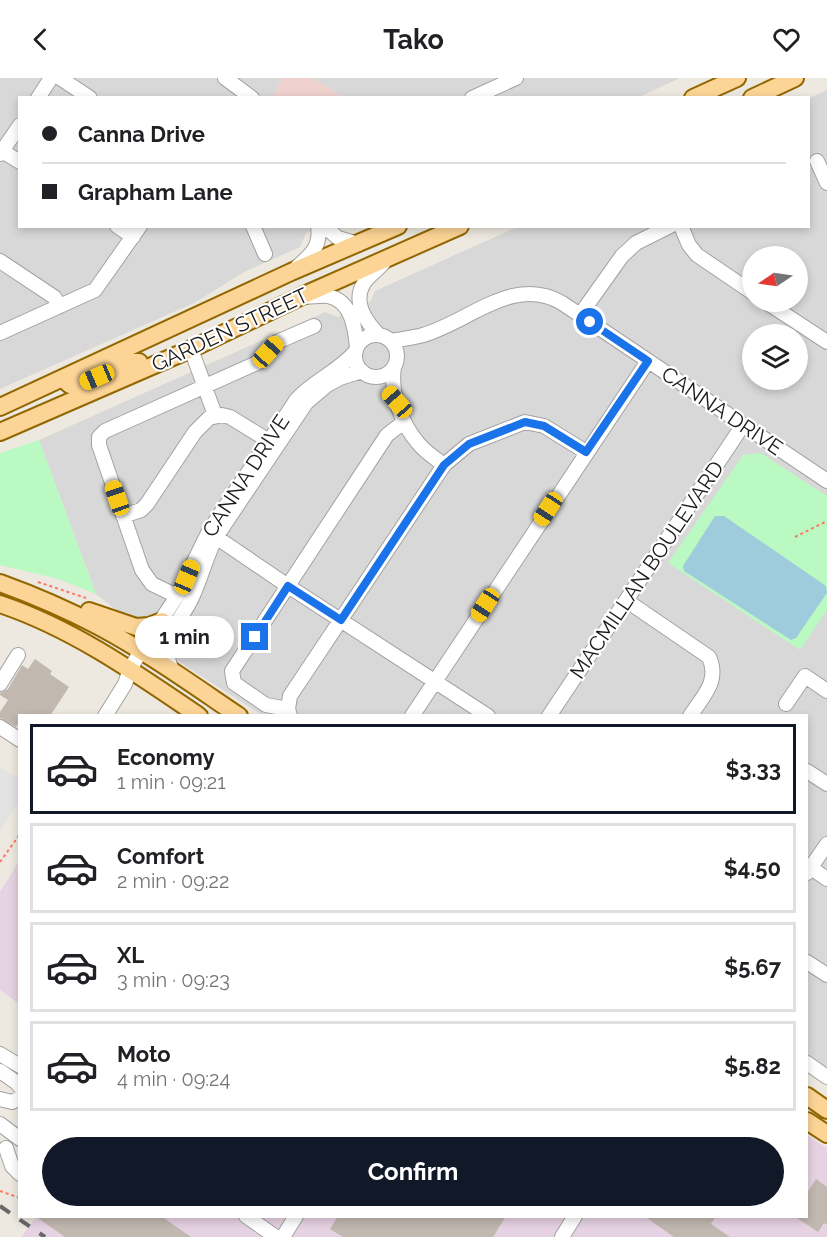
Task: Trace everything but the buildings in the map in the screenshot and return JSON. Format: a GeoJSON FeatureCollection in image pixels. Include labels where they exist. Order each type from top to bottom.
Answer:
{"type":"FeatureCollection","features":[{"type":"Feature","properties":{"kind":"main road"},"geometry":{"type":"LineString","coordinates":[[697,96],[736,78]]}},
{"type":"Feature","properties":{"kind":"main road"},"geometry":{"type":"LineString","coordinates":[[756,96],[795,78]]}},
{"type":"Feature","properties":{"kind":"main road","name":"GARDEN STREET"},"geometry":{"type":"LineString","coordinates":[[0,407],[291,272],[394,228]]}},
{"type":"Feature","properties":{"kind":"main road","name":"GARDEN STREET"},"geometry":{"type":"LineString","coordinates":[[0,432],[191,350],[302,296],[456,228]]}},
{"type":"Feature","properties":{"kind":"main road"},"geometry":{"type":"LineString","coordinates":[[63,379],[70,385],[80,384],[132,362],[167,359]]}},
{"type":"Feature","properties":{"kind":"main road"},"geometry":{"type":"LineString","coordinates":[[0,583],[23,584],[101,617],[136,627],[149,626],[162,621]]}},
{"type":"Feature","properties":{"kind":"main road"},"geometry":{"type":"LineString","coordinates":[[23,584],[141,651],[236,714]]}},
{"type":"Feature","properties":{"kind":"main road"},"geometry":{"type":"LineString","coordinates":[[5,607],[66,632],[130,669],[196,714]]}},
{"type":"Feature","properties":{"kind":"main road"},"geometry":{"type":"LineString","coordinates":[[808,1097],[827,1110]]}},
{"type":"Feature","properties":{"kind":"main road"},"geometry":{"type":"LineString","coordinates":[[808,1122],[827,1134]]}},
{"type":"Feature","properties":{"kind":"street"},"geometry":{"type":"LineString","coordinates":[[39,96],[51,78]]}},
{"type":"Feature","properties":{"kind":"street"},"geometry":{"type":"LineString","coordinates":[[60,78],[87,96]]}},
{"type":"Feature","properties":{"kind":"street"},"geometry":{"type":"LineString","coordinates":[[225,78],[233,92]]}},
{"type":"Feature","properties":{"kind":"street"},"geometry":{"type":"LineString","coordinates":[[476,96],[516,78]]}},
{"type":"Feature","properties":{"kind":"street"},"geometry":{"type":"LineString","coordinates":[[18,128],[1,152],[18,161]]}},
{"type":"Feature","properties":{"kind":"street"},"geometry":{"type":"LineString","coordinates":[[817,160],[827,183]]}},
{"type":"Feature","properties":{"kind":"street"},"geometry":{"type":"LineString","coordinates":[[254,228],[265,254]]}},
{"type":"Feature","properties":{"kind":"street"},"geometry":{"type":"LineString","coordinates":[[291,272],[316,249],[319,243],[318,228]]}},
{"type":"Feature","properties":{"kind":"street"},"geometry":{"type":"LineString","coordinates":[[326,228],[338,238],[358,244]]}},
{"type":"Feature","properties":{"kind":"street"},"geometry":{"type":"LineString","coordinates":[[580,315],[622,256],[636,243],[666,228]]}},
{"type":"Feature","properties":{"kind":"street"},"geometry":{"type":"LineString","coordinates":[[682,228],[689,245],[697,255],[742,286]]}},
{"type":"Feature","properties":{"kind":"street"},"geometry":{"type":"LineString","coordinates":[[0,333],[95,290],[136,232]]}},
{"type":"Feature","properties":{"kind":"street"},"geometry":{"type":"LineString","coordinates":[[388,258],[365,282],[359,295],[359,302],[366,319],[395,346],[393,379],[397,402],[404,422],[418,444],[444,465]]}},
{"type":"Feature","properties":{"kind":"street"},"geometry":{"type":"LineString","coordinates":[[0,261],[54,297],[60,306]]}},
{"type":"Feature","properties":{"kind":"street","name":"CANNA DRIVE"},"geometry":{"type":"LineString","coordinates":[[385,338],[424,335],[509,297],[536,293],[553,298],[827,481]]}},
{"type":"Feature","properties":{"kind":"street"},"geometry":{"type":"LineString","coordinates":[[302,296],[329,296],[343,303],[354,324],[356,358],[367,374],[397,402]]}},
{"type":"Feature","properties":{"kind":"street"},"geometry":{"type":"LineString","coordinates":[[781,312],[827,342]]}},
{"type":"Feature","properties":{"kind":"street"},"geometry":{"type":"LineString","coordinates":[[177,596],[152,584],[142,570],[99,445],[99,437],[105,430],[259,362],[277,342],[314,327]]}},
{"type":"Feature","properties":{"kind":"street","name":"CANNA DRIVE"},"geometry":{"type":"LineString","coordinates":[[395,363],[424,335]]}},
{"type":"Feature","properties":{"kind":"street"},"geometry":{"type":"LineString","coordinates":[[357,349],[367,337],[385,338]]}},
{"type":"Feature","properties":{"kind":"street","name":"CANNA DRIVE"},"geometry":{"type":"LineString","coordinates":[[106,714],[125,684],[130,669],[177,596],[209,531],[297,399],[306,389],[341,366],[357,349]]}},
{"type":"Feature","properties":{"kind":"street"},"geometry":{"type":"LineString","coordinates":[[191,350],[215,415]]}},
{"type":"Feature","properties":{"kind":"street"},"geometry":{"type":"LineString","coordinates":[[413,714],[648,361]]}},
{"type":"Feature","properties":{"kind":"street"},"geometry":{"type":"LineString","coordinates":[[367,374],[385,375],[395,363]]}},
{"type":"Feature","properties":{"kind":"street","name":"CANNA DRIVE"},"geometry":{"type":"LineString","coordinates":[[173,672],[166,654],[168,638],[194,593],[216,537],[306,403],[327,385],[340,378],[367,374]]}},
{"type":"Feature","properties":{"kind":"street"},"geometry":{"type":"LineString","coordinates":[[123,516],[141,510],[147,504],[195,432],[209,418],[215,415],[230,417],[269,441]]}},
{"type":"Feature","properties":{"kind":"street"},"geometry":{"type":"LineString","coordinates":[[404,422],[387,435],[232,671],[234,683],[266,705],[289,712],[290,696],[444,465],[469,444],[525,422],[544,426],[586,452]]}},
{"type":"Feature","properties":{"kind":"street","name":"MACMILLAN BOULEVARD"},"geometry":{"type":"LineString","coordinates":[[550,714],[743,425]]}},
{"type":"Feature","properties":{"kind":"street"},"geometry":{"type":"LineString","coordinates":[[216,537],[485,714]]}},
{"type":"Feature","properties":{"kind":"street"},"geometry":{"type":"LineString","coordinates":[[627,601],[709,657],[713,666],[712,681],[691,714]]}},
{"type":"Feature","properties":{"kind":"street"},"geometry":{"type":"LineString","coordinates":[[0,684],[18,655]]}},
{"type":"Feature","properties":{"kind":"street"},"geometry":{"type":"LineString","coordinates":[[786,704],[805,676],[827,691]]}},
{"type":"Feature","properties":{"kind":"street"},"geometry":{"type":"LineString","coordinates":[[0,727],[18,739]]}},
{"type":"Feature","properties":{"kind":"street"},"geometry":{"type":"LineString","coordinates":[[808,772],[827,784]]}},
{"type":"Feature","properties":{"kind":"street"},"geometry":{"type":"LineString","coordinates":[[827,844],[808,869],[827,879]]}},
{"type":"Feature","properties":{"kind":"street"},"geometry":{"type":"LineString","coordinates":[[808,963],[827,975]]}},
{"type":"Feature","properties":{"kind":"street"},"geometry":{"type":"LineString","coordinates":[[0,1054],[18,1065]]}},
{"type":"Feature","properties":{"kind":"street"},"geometry":{"type":"LineString","coordinates":[[808,1064],[827,1077]]}},
{"type":"Feature","properties":{"kind":"street"},"geometry":{"type":"LineString","coordinates":[[0,1071],[18,1084]]}},
{"type":"Feature","properties":{"kind":"street"},"geometry":{"type":"LineString","coordinates":[[0,1099],[12,1102],[18,1099]]}},
{"type":"Feature","properties":{"kind":"street"},"geometry":{"type":"LineString","coordinates":[[2,1125],[18,1126]]}},
{"type":"Feature","properties":{"kind":"street"},"geometry":{"type":"LineString","coordinates":[[2,1125],[18,1137]]}},
{"type":"Feature","properties":{"kind":"street"},"geometry":{"type":"LineString","coordinates":[[9,1145],[12,1166],[18,1172]]}},
{"type":"Feature","properties":{"kind":"street"},"geometry":{"type":"LineString","coordinates":[[249,1218],[276,1237]]}},
{"type":"Feature","properties":{"kind":"street"},"geometry":{"type":"LineString","coordinates":[[283,1237],[295,1218]]}},
{"type":"Feature","properties":{"kind":"street"},"geometry":{"type":"LineString","coordinates":[[561,1237],[574,1218]]}},
{"type":"Feature","properties":{"kind":"path"},"geometry":{"type":"LineString","coordinates":[[795,537],[827,520]]}},
{"type":"Feature","properties":{"kind":"path"},"geometry":{"type":"LineString","coordinates":[[23,584],[84,597],[94,603]]}},
{"type":"Feature","properties":{"kind":"path"},"geometry":{"type":"LineString","coordinates":[[0,862],[18,837]]}},
{"type":"Feature","properties":{"kind":"path"},"geometry":{"type":"LineString","coordinates":[[0,1191],[18,1197]]}},
{"type":"Feature","properties":{"kind":"shaded area"},"geometry":{"type":"Polygon","coordinates":[[[0,78],[282,78],[273,96],[18,96],[18,228],[316,228],[306,233],[300,247],[244,272],[196,302],[0,389],[0,78]]]}},
{"type":"Feature","properties":{"kind":"shaded area"},"geometry":{"type":"Polygon","coordinates":[[[282,78],[312,78],[341,96],[273,96],[282,78]]]}},
{"type":"Feature","properties":{"kind":"shaded area"},"geometry":{"type":"Polygon","coordinates":[[[312,78],[680,78],[641,96],[341,96],[312,78]]]}},
{"type":"Feature","properties":{"kind":"shaded area"},"geometry":{"type":"Polygon","coordinates":[[[827,90],[827,1085],[808,1073],[808,714],[260,714],[184,665],[96,594],[39,440],[325,312],[338,317],[371,301],[375,291],[515,228],[810,228],[810,98],[827,90]]]}},
{"type":"Feature","properties":{"kind":"shaded area"},"geometry":{"type":"Polygon","coordinates":[[[0,767],[18,779],[18,804],[0,831],[0,767]]]}},
{"type":"Feature","properties":{"kind":"shaded area"},"geometry":{"type":"Polygon","coordinates":[[[18,863],[18,1003],[0,990],[0,892],[18,863]]]}},
{"type":"Feature","properties":{"kind":"shaded area"},"geometry":{"type":"Polygon","coordinates":[[[808,1136],[827,1148],[827,1237],[21,1237],[35,1218],[808,1218],[808,1136]]]}},
{"type":"Feature","properties":{"kind":"green space"},"geometry":{"type":"Polygon","coordinates":[[[39,440],[96,594],[58,579],[0,565],[0,453],[39,440]]]}},
{"type":"Feature","properties":{"kind":"green space"},"geometry":{"type":"Polygon","coordinates":[[[761,453],[827,496],[827,610],[800,650],[668,563],[743,455],[761,453]]]}},
{"type":"Feature","properties":{"kind":"water"},"geometry":{"type":"Polygon","coordinates":[[[715,516],[724,516],[826,586],[827,593],[796,638],[791,640],[684,571],[683,566],[715,516]]]}},
{"type":"Feature","properties":{"kind":"railway"},"geometry":{"type":"LineString","coordinates":[[0,1206],[45,1237]]}},
{"type":"Feature","properties":{"kind":"route"},"geometry":{"type":"LineString","coordinates":[[255,637],[288,586],[341,620],[444,465],[469,444],[525,422],[544,426],[586,452],[648,361],[590,322]]}}]}
